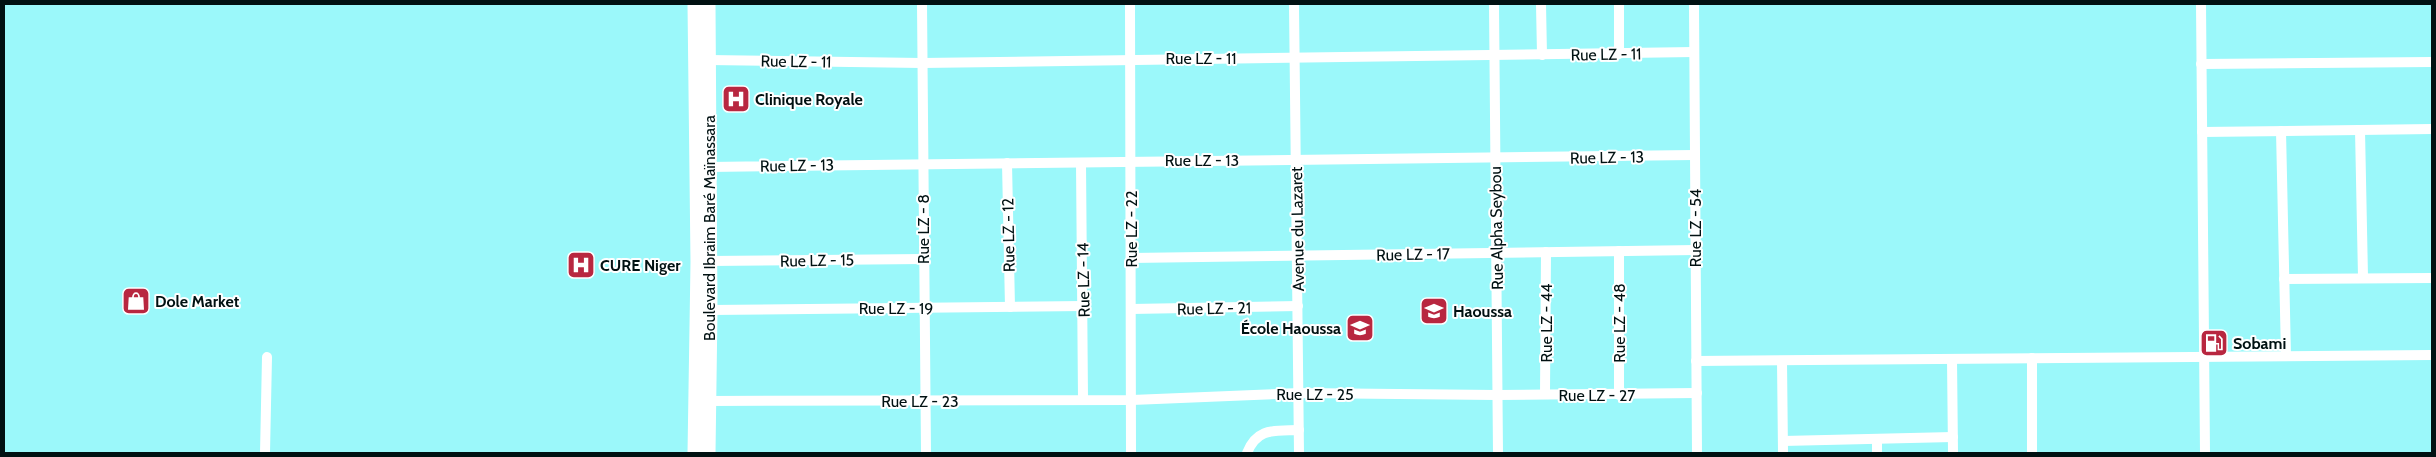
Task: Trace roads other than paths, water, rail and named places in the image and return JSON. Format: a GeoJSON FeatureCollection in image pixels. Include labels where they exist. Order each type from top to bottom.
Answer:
{"type":"FeatureCollection","features":[{"type":"Feature","properties":{"kind":"main road","name":"Boulevard Ibraim Baré Maïnassara"},"geometry":{"type":"LineString","coordinates":[[695,453],[698,262],[696,4]]}},
{"type":"Feature","properties":{"kind":"main road","name":"Boulevard Ibraim Baré Maïnassara"},"geometry":{"type":"LineString","coordinates":[[708,4],[710,261],[708,453]]}},
{"type":"Feature","properties":{"kind":"street","name":"Rue LZ - 8"},"geometry":{"type":"LineString","coordinates":[[922,4],[926,453]]}},
{"type":"Feature","properties":{"kind":"street","name":"Rue LZ - 22"},"geometry":{"type":"LineString","coordinates":[[1130,4],[1131,453]]}},
{"type":"Feature","properties":{"kind":"street","name":"Avenue du Lazaret"},"geometry":{"type":"LineString","coordinates":[[1294,4],[1300,453]]}},
{"type":"Feature","properties":{"kind":"street","name":"Rue Alpha Seybou"},"geometry":{"type":"LineString","coordinates":[[1494,4],[1498,453]]}},
{"type":"Feature","properties":{"kind":"street"},"geometry":{"type":"LineString","coordinates":[[1541,4],[1542,55]]}},
{"type":"Feature","properties":{"kind":"street"},"geometry":{"type":"LineString","coordinates":[[1619,4],[1619,54]]}},
{"type":"Feature","properties":{"kind":"street","name":"Rue LZ - 54"},"geometry":{"type":"LineString","coordinates":[[1694,4],[1697,453]]}},
{"type":"Feature","properties":{"kind":"street"},"geometry":{"type":"LineString","coordinates":[[2201,4],[2205,453]]}},
{"type":"Feature","properties":{"kind":"street","name":"Rue LZ - 11"},"geometry":{"type":"LineString","coordinates":[[708,60],[922,63],[1130,58],[1495,56],[1694,52]]}},
{"type":"Feature","properties":{"kind":"street"},"geometry":{"type":"LineString","coordinates":[[2201,64],[2432,62]]}},
{"type":"Feature","properties":{"kind":"street"},"geometry":{"type":"LineString","coordinates":[[2202,132],[2432,129]]}},
{"type":"Feature","properties":{"kind":"street"},"geometry":{"type":"LineString","coordinates":[[2360,130],[2363,277]]}},
{"type":"Feature","properties":{"kind":"street"},"geometry":{"type":"LineString","coordinates":[[2282,131],[2286,356]]}},
{"type":"Feature","properties":{"kind":"street","name":"Rue LZ - 13"},"geometry":{"type":"LineString","coordinates":[[709,167],[1082,163],[1130,160],[1495,159],[1695,155]]}},
{"type":"Feature","properties":{"kind":"street","name":"Rue LZ - 12"},"geometry":{"type":"LineString","coordinates":[[1007,163],[1010,307]]}},
{"type":"Feature","properties":{"kind":"street","name":"Rue LZ - 14"},"geometry":{"type":"LineString","coordinates":[[1082,163],[1083,398]]}},
{"type":"Feature","properties":{"kind":"street","name":"Rue LZ - 17"},"geometry":{"type":"LineString","coordinates":[[1131,258],[1696,250]]}},
{"type":"Feature","properties":{"kind":"street","name":"Rue LZ - 48"},"geometry":{"type":"LineString","coordinates":[[1619,251],[1620,395]]}},
{"type":"Feature","properties":{"kind":"street","name":"Rue LZ - 44"},"geometry":{"type":"LineString","coordinates":[[1545,394],[1546,252]]}},
{"type":"Feature","properties":{"kind":"street","name":"Rue LZ - 15"},"geometry":{"type":"LineString","coordinates":[[710,261],[924,259]]}},
{"type":"Feature","properties":{"kind":"street"},"geometry":{"type":"LineString","coordinates":[[2284,279],[2432,278]]}},
{"type":"Feature","properties":{"kind":"street","name":"Rue LZ - 19"},"geometry":{"type":"LineString","coordinates":[[710,310],[1083,306]]}},
{"type":"Feature","properties":{"kind":"street","name":"Rue LZ - 21"},"geometry":{"type":"LineString","coordinates":[[1131,309],[1298,306]]}},
{"type":"Feature","properties":{"kind":"street"},"geometry":{"type":"LineString","coordinates":[[1696,361],[2432,355]]}},
{"type":"Feature","properties":{"kind":"street"},"geometry":{"type":"LineString","coordinates":[[265,453],[267,357]]}},
{"type":"Feature","properties":{"kind":"street"},"geometry":{"type":"LineString","coordinates":[[2032,358],[2032,453]]}},
{"type":"Feature","properties":{"kind":"street"},"geometry":{"type":"LineString","coordinates":[[1952,359],[1953,453]]}},
{"type":"Feature","properties":{"kind":"street"},"geometry":{"type":"LineString","coordinates":[[1782,361],[1783,453]]}},
{"type":"Feature","properties":{"kind":"street","name":"Rue LZ - 25"},"geometry":{"type":"LineString","coordinates":[[1132,400],[1299,393],[1497,395]]}},
{"type":"Feature","properties":{"kind":"street","name":"Rue LZ - 27"},"geometry":{"type":"LineString","coordinates":[[1497,395],[1696,393]]}},
{"type":"Feature","properties":{"kind":"street","name":"Rue LZ - 23"},"geometry":{"type":"LineString","coordinates":[[708,401],[926,401],[1083,398],[1132,400]]}},
{"type":"Feature","properties":{"kind":"street"},"geometry":{"type":"LineString","coordinates":[[1247,453],[1252,441],[1260,435],[1272,431],[1299,430]]}},
{"type":"Feature","properties":{"kind":"street"},"geometry":{"type":"LineString","coordinates":[[1783,441],[1953,437]]}},
{"type":"Feature","properties":{"kind":"street"},"geometry":{"type":"LineString","coordinates":[[1877,439],[1877,453]]}},
{"type":"Feature","properties":{"kind":"place","name":"Clinique Royale"},"geometry":{"type":"Point","coordinates":[736,99]}},
{"type":"Feature","properties":{"kind":"place","name":"CURE Niger"},"geometry":{"type":"Point","coordinates":[581,265]}},
{"type":"Feature","properties":{"kind":"place","name":"Dole Market"},"geometry":{"type":"Point","coordinates":[136,301]}},
{"type":"Feature","properties":{"kind":"place","name":"Haoussa"},"geometry":{"type":"Point","coordinates":[1434,311]}},
{"type":"Feature","properties":{"kind":"place","name":"École Haoussa"},"geometry":{"type":"Point","coordinates":[1360,328]}},
{"type":"Feature","properties":{"kind":"place","name":"Sobami"},"geometry":{"type":"Point","coordinates":[2214,343]}}]}
